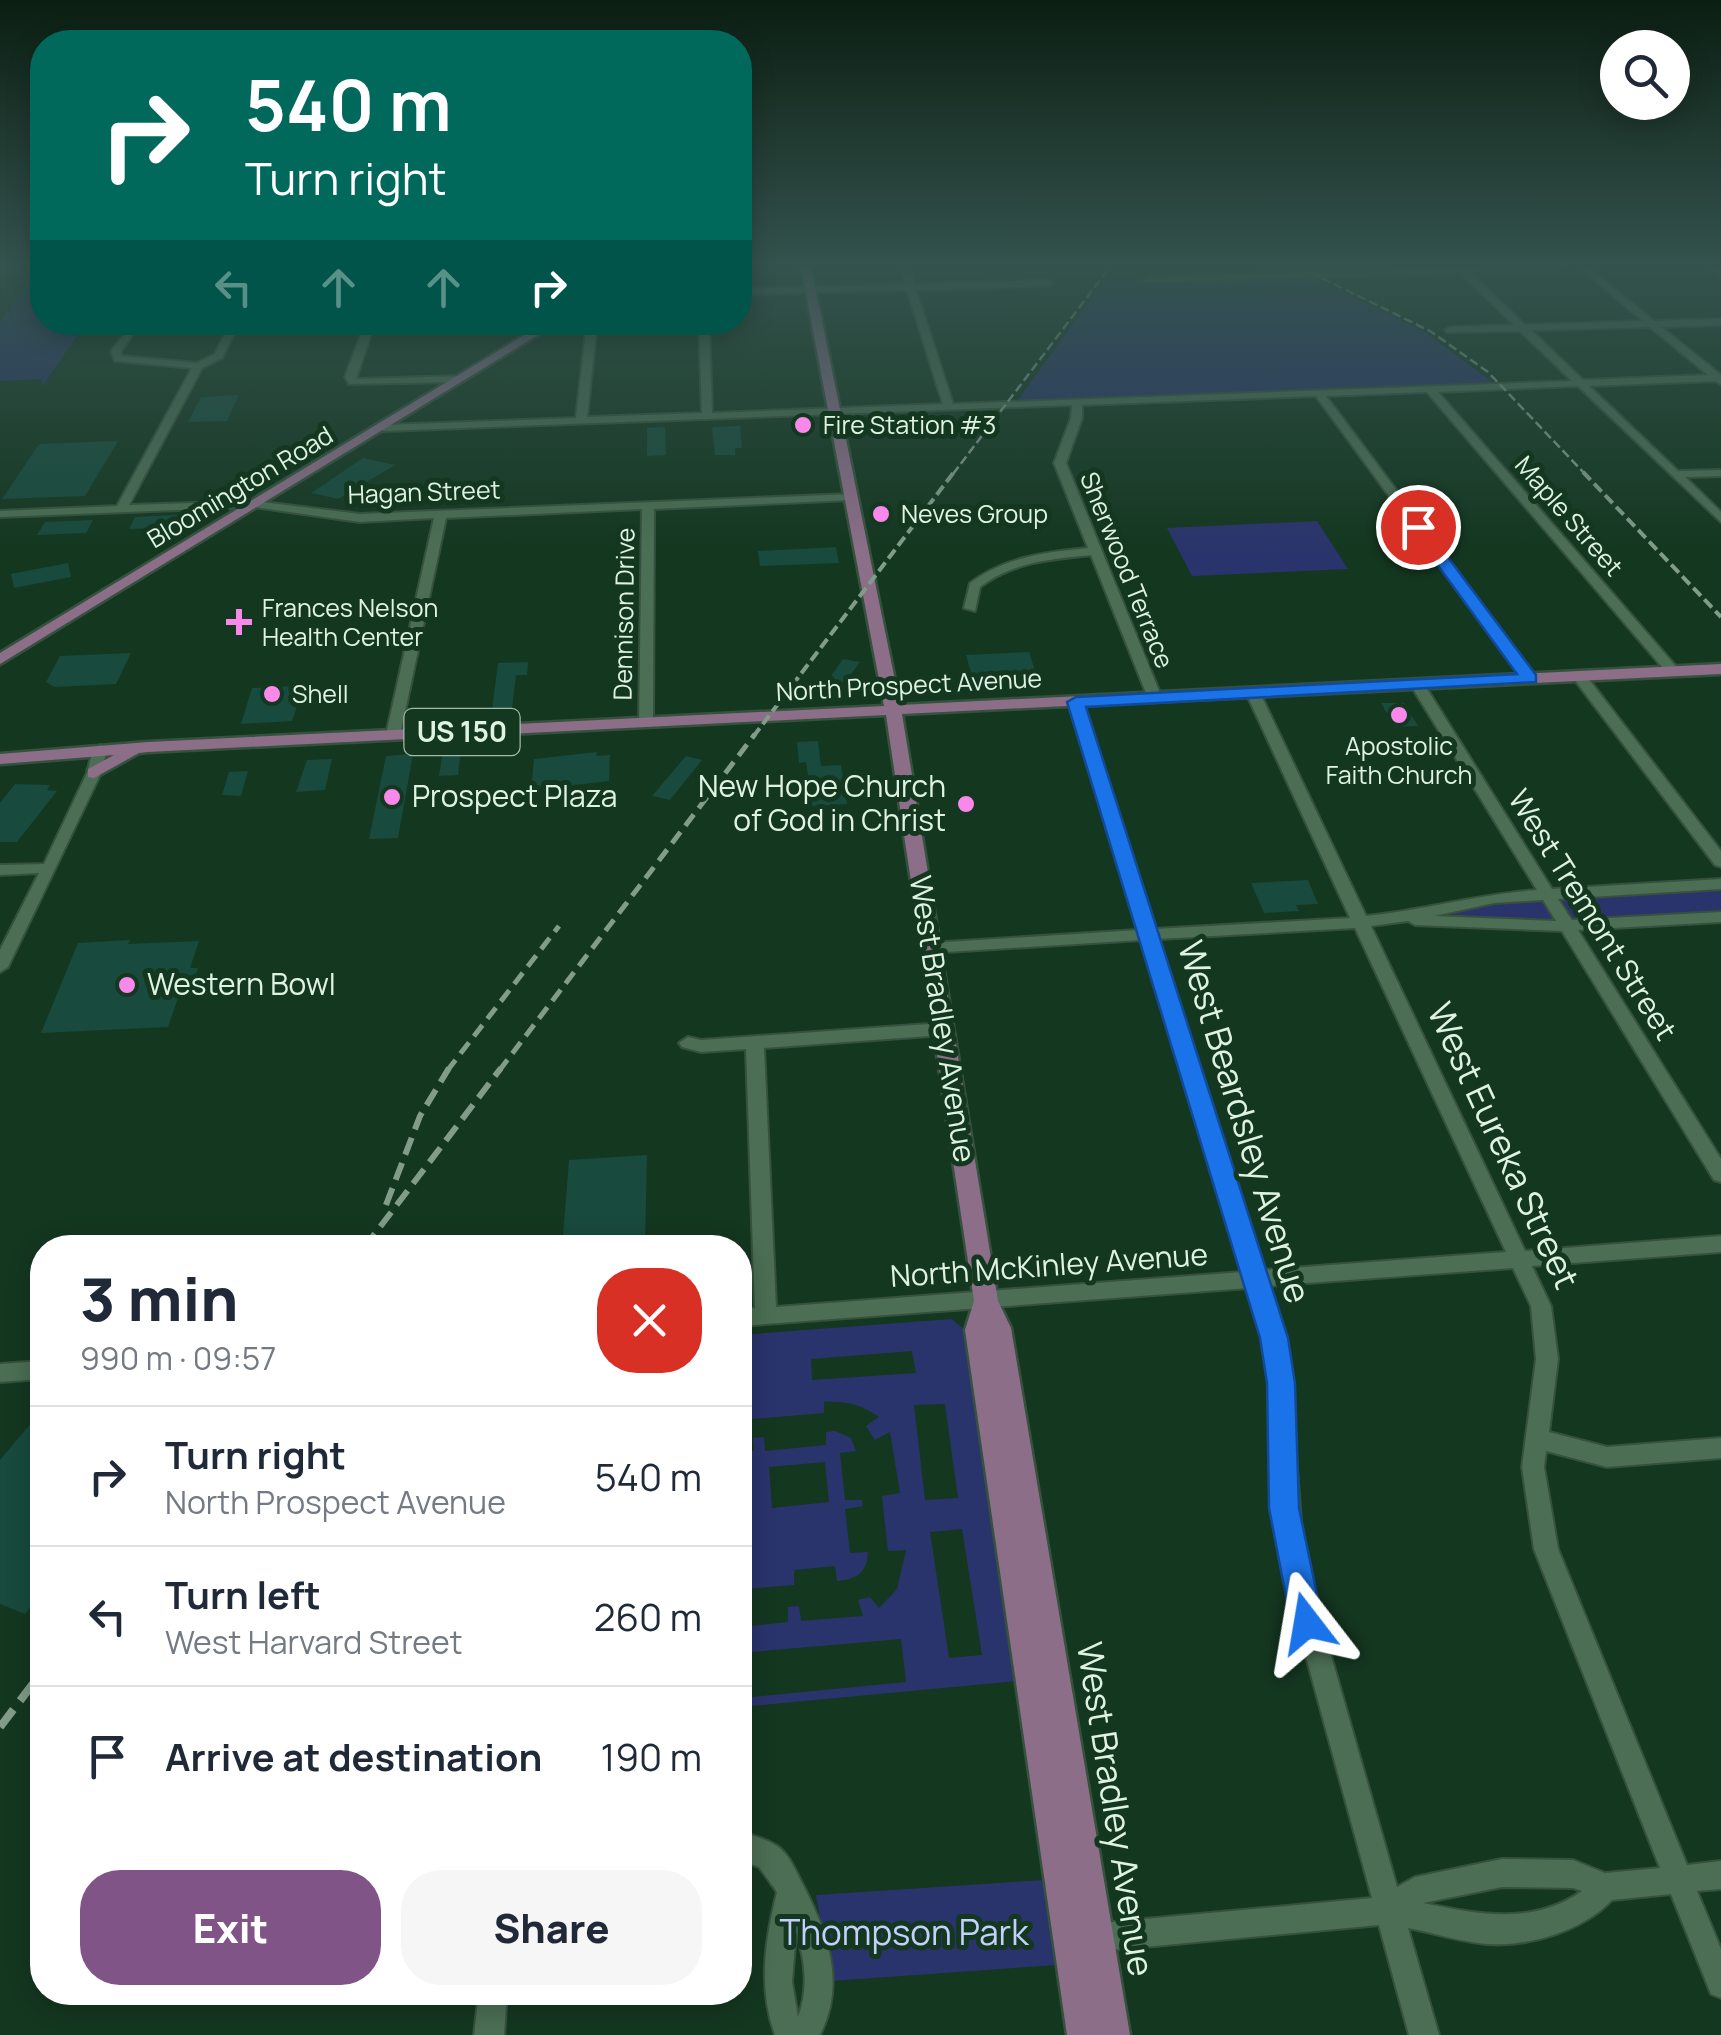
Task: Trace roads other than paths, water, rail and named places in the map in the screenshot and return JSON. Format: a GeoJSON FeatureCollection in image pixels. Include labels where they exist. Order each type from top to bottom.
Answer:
{"type":"FeatureCollection","features":[{"type":"Feature","properties":{"kind":"main road","name":"Bloomington Road"},"geometry":{"type":"LineString","coordinates":[[0,659],[489,362]]}},
{"type":"Feature","properties":{"kind":"main road","name":"West Bradley Avenue"},"geometry":{"type":"LineString","coordinates":[[824,362],[893,711],[986,1301],[978,1330],[1084,1938],[1113,2035]]}},
{"type":"Feature","properties":{"kind":"main road","name":"North Prospect Avenue"},"geometry":{"type":"LineString","coordinates":[[0,759],[148,746],[1721,669]]}},
{"type":"Feature","properties":{"kind":"main road","name":"North Prospect Avenue"},"geometry":{"type":"LineString","coordinates":[[0,748],[90,743],[100,749]]}},
{"type":"Feature","properties":{"kind":"main road"},"geometry":{"type":"LineString","coordinates":[[94,773],[109,762],[148,746]]}},
{"type":"Feature","properties":{"kind":"main road","name":"West Bradley Avenue"},"geometry":{"type":"LineString","coordinates":[[1084,1938],[1084,2035]]}},
{"type":"Feature","properties":{"kind":"street"},"geometry":{"type":"LineString","coordinates":[[152,362],[198,366],[206,362]]}},
{"type":"Feature","properties":{"kind":"street"},"geometry":{"type":"LineString","coordinates":[[356,362],[352,382],[460,380]]}},
{"type":"Feature","properties":{"kind":"street"},"geometry":{"type":"LineString","coordinates":[[581,421],[588,362]]}},
{"type":"Feature","properties":{"kind":"street"},"geometry":{"type":"LineString","coordinates":[[705,362],[707,416]]}},
{"type":"Feature","properties":{"kind":"street"},"geometry":{"type":"LineString","coordinates":[[934,362],[949,408]]}},
{"type":"Feature","properties":{"kind":"street"},"geometry":{"type":"LineString","coordinates":[[1556,362],[1721,518]]}},
{"type":"Feature","properties":{"kind":"street"},"geometry":{"type":"LineString","coordinates":[[1699,362],[1720,379]]}},
{"type":"Feature","properties":{"kind":"street"},"geometry":{"type":"LineString","coordinates":[[120,509],[198,366]]}},
{"type":"Feature","properties":{"kind":"street"},"geometry":{"type":"LineString","coordinates":[[384,428],[1720,379]]}},
{"type":"Feature","properties":{"kind":"street","name":"Maple Street"},"geometry":{"type":"LineString","coordinates":[[1430,389],[1674,671]]}},
{"type":"Feature","properties":{"kind":"street"},"geometry":{"type":"LineString","coordinates":[[1319,393],[1530,679]]}},
{"type":"Feature","properties":{"kind":"street","name":"Sherwood Terrace"},"geometry":{"type":"LineString","coordinates":[[1077,403],[1079,415],[1066,439],[1060,463],[1155,698]]}},
{"type":"Feature","properties":{"kind":"street"},"geometry":{"type":"LineString","coordinates":[[1676,474],[1721,472]]}},
{"type":"Feature","properties":{"kind":"street","name":"Hagan Street"},"geometry":{"type":"LineString","coordinates":[[0,514],[254,504],[336,518],[851,497]]}},
{"type":"Feature","properties":{"kind":"street","name":"Dennison Drive"},"geometry":{"type":"LineString","coordinates":[[646,723],[648,506]]}},
{"type":"Feature","properties":{"kind":"street"},"geometry":{"type":"LineString","coordinates":[[393,735],[441,515]]}},
{"type":"Feature","properties":{"kind":"street"},"geometry":{"type":"LineString","coordinates":[[970,608],[974,586],[995,571],[1036,558],[1094,551]]}},
{"type":"Feature","properties":{"kind":"street"},"geometry":{"type":"LineString","coordinates":[[1578,676],[1721,862]]}},
{"type":"Feature","properties":{"kind":"street","name":"West Tremont Street"},"geometry":{"type":"LineString","coordinates":[[1417,684],[1721,1175]]}},
{"type":"Feature","properties":{"kind":"street","name":"West Eureka Street"},"geometry":{"type":"LineString","coordinates":[[1253,693],[1540,1306],[1546,1330],[1545,1392],[1533,1467],[1546,1549],[1721,1984]]}},
{"type":"Feature","properties":{"kind":"street","name":"West Beardsley Avenue"},"geometry":{"type":"LineString","coordinates":[[1076,702],[1274,1338],[1281,1383],[1284,1508],[1292,1561],[1424,2035]]}},
{"type":"Feature","properties":{"kind":"street"},"geometry":{"type":"LineString","coordinates":[[0,968],[94,773],[100,749]]}},
{"type":"Feature","properties":{"kind":"street"},"geometry":{"type":"LineString","coordinates":[[0,870],[50,868]]}},
{"type":"Feature","properties":{"kind":"street"},"geometry":{"type":"LineString","coordinates":[[1400,918],[1465,901],[1721,884]]}},
{"type":"Feature","properties":{"kind":"street"},"geometry":{"type":"LineString","coordinates":[[930,948],[1400,918],[1566,926],[1721,916]]}},
{"type":"Feature","properties":{"kind":"street"},"geometry":{"type":"LineString","coordinates":[[688,1043],[701,1046],[943,1029]]}},
{"type":"Feature","properties":{"kind":"street"},"geometry":{"type":"LineString","coordinates":[[756,1042],[766,1316]]}},
{"type":"Feature","properties":{"kind":"street","name":"North McKinley Avenue"},"geometry":{"type":"LineString","coordinates":[[752,1317],[1721,1244]]}},
{"type":"Feature","properties":{"kind":"street"},"geometry":{"type":"LineString","coordinates":[[0,1373],[30,1371]]}},
{"type":"Feature","properties":{"kind":"street"},"geometry":{"type":"LineString","coordinates":[[1537,1439],[1606,1456],[1721,1448]]}},
{"type":"Feature","properties":{"kind":"street"},"geometry":{"type":"LineString","coordinates":[[752,1850],[773,1858],[815,1938],[820,1962],[819,1998],[804,2035]]}},
{"type":"Feature","properties":{"kind":"street"},"geometry":{"type":"LineString","coordinates":[[1389,1910],[1415,1891],[1502,1872],[1573,1874],[1605,1887],[1721,1875]]}},
{"type":"Feature","properties":{"kind":"street"},"geometry":{"type":"LineString","coordinates":[[1084,1938],[1389,1910],[1487,1930],[1524,1927],[1557,1919],[1589,1904],[1605,1887]]}},
{"type":"Feature","properties":{"kind":"street"},"geometry":{"type":"LineString","coordinates":[[790,2035],[778,1985],[779,1945],[791,1890]]}},
{"type":"Feature","properties":{"kind":"street"},"geometry":{"type":"LineString","coordinates":[[489,2035],[492,2005]]}},
{"type":"Feature","properties":{"kind":"railway"},"geometry":{"type":"LineString","coordinates":[[953,474],[1038,362]]}},
{"type":"Feature","properties":{"kind":"railway"},"geometry":{"type":"LineString","coordinates":[[1474,362],[1488,372],[1585,474]]}},
{"type":"Feature","properties":{"kind":"railway"},"geometry":{"type":"LineString","coordinates":[[753,737],[954,472]]}},
{"type":"Feature","properties":{"kind":"railway"},"geometry":{"type":"LineString","coordinates":[[1583,472],[1721,617]]}},
{"type":"Feature","properties":{"kind":"railway"},"geometry":{"type":"LineString","coordinates":[[499,1071],[755,734]]}},
{"type":"Feature","properties":{"kind":"railway"},"geometry":{"type":"LineString","coordinates":[[448,1070],[559,926]]}},
{"type":"Feature","properties":{"kind":"railway"},"geometry":{"type":"LineString","coordinates":[[374,1235],[501,1068]]}},
{"type":"Feature","properties":{"kind":"railway"},"geometry":{"type":"LineString","coordinates":[[386,1205],[420,1116],[448,1070]]}},
{"type":"Feature","properties":{"kind":"railway"},"geometry":{"type":"LineString","coordinates":[[0,1727],[30,1688]]}},
{"type":"Feature","properties":{"kind":"place","name":"Fire Station #3"},"geometry":{"type":"Point","coordinates":[803,425]}},
{"type":"Feature","properties":{"kind":"place","name":"Neves Group"},"geometry":{"type":"Point","coordinates":[881,514]}},
{"type":"Feature","properties":{"kind":"place","name":"Frances Nelson Health Center"},"geometry":{"type":"Point","coordinates":[239,622]}},
{"type":"Feature","properties":{"kind":"place","name":"Shell"},"geometry":{"type":"Point","coordinates":[272,694]}},
{"type":"Feature","properties":{"kind":"place","name":"Apostolic Faith Church"},"geometry":{"type":"Point","coordinates":[1399,715]}},
{"type":"Feature","properties":{"kind":"place","name":"Prospect Plaza"},"geometry":{"type":"Point","coordinates":[392,797]}},
{"type":"Feature","properties":{"kind":"place","name":"New Hope Church of God in Christ"},"geometry":{"type":"Point","coordinates":[966,804]}},
{"type":"Feature","properties":{"kind":"place","name":"Western Bowl"},"geometry":{"type":"Point","coordinates":[127,985]}},
{"type":"Feature","properties":{"kind":"park label","name":"Thompson Park"},"geometry":{"type":"Point","coordinates":[904,1933]}}]}
